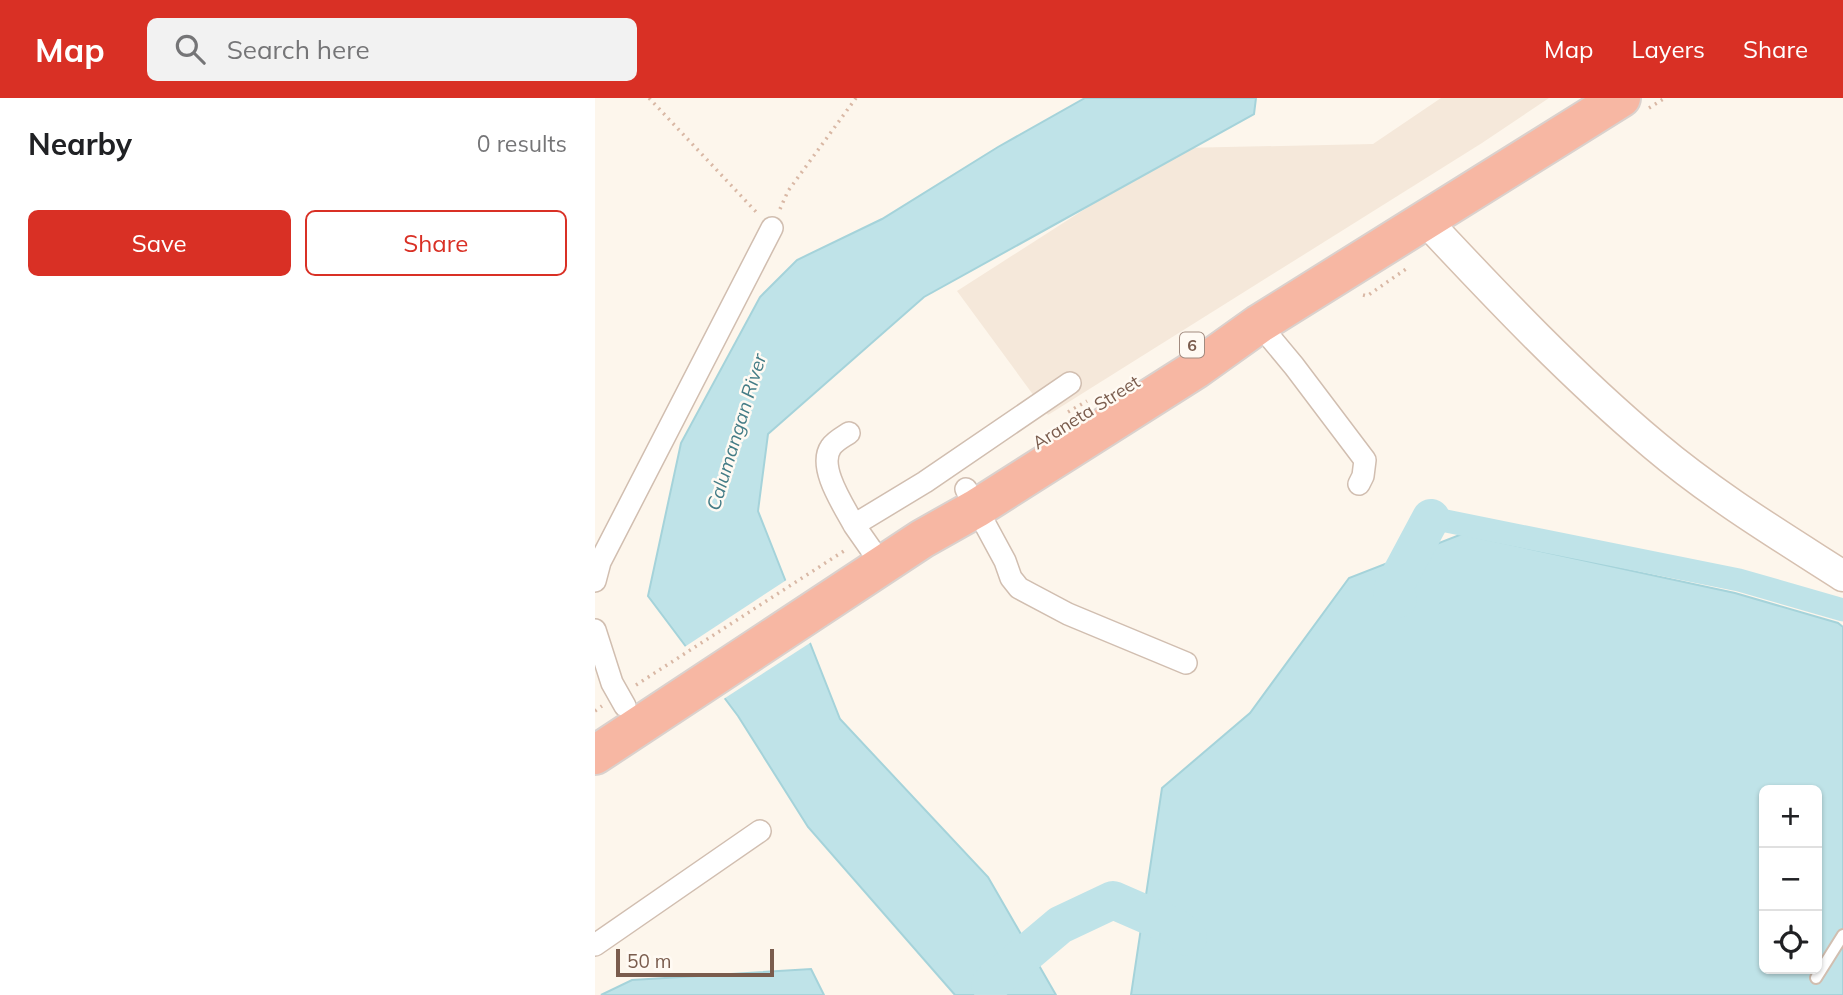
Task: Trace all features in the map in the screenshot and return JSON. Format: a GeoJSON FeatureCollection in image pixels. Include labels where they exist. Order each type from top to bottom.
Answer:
{"type":"FeatureCollection","features":[{"type":"Feature","properties":{"kind":"highway","name":"Araneta Street"},"geometry":{"type":"LineString","coordinates":[[610,716],[682,673],[806,592],[869,546],[972,498],[1099,403],[1254,318],[1577,98]]}},
{"type":"Feature","properties":{"kind":"highway"},"geometry":{"type":"LineString","coordinates":[[1254,318],[1426,221],[1621,98]]}},
{"type":"Feature","properties":{"kind":"highway"},"geometry":{"type":"LineString","coordinates":[[595,755],[682,673]]}},
{"type":"Feature","properties":{"kind":"street"},"geometry":{"type":"LineString","coordinates":[[1426,221],[1484,284],[1573,372],[1656,447],[1712,490],[1843,576]]}},
{"type":"Feature","properties":{"kind":"street"},"geometry":{"type":"LineString","coordinates":[[595,581],[600,562],[772,228]]}},
{"type":"Feature","properties":{"kind":"street"},"geometry":{"type":"LineString","coordinates":[[1254,318],[1365,460],[1359,484]]}},
{"type":"Feature","properties":{"kind":"street"},"geometry":{"type":"LineString","coordinates":[[849,433],[832,445],[826,457],[827,470],[869,546],[925,482],[1070,383]]}},
{"type":"Feature","properties":{"kind":"street"},"geometry":{"type":"LineString","coordinates":[[972,498],[1011,578],[1019,588],[1068,614],[1186,663]]}},
{"type":"Feature","properties":{"kind":"street"},"geometry":{"type":"LineString","coordinates":[[595,629],[612,683],[610,716]]}},
{"type":"Feature","properties":{"kind":"street"},"geometry":{"type":"LineString","coordinates":[[595,945],[760,831]]}},
{"type":"Feature","properties":{"kind":"lane"},"geometry":{"type":"LineString","coordinates":[[1816,978],[1843,935]]}},
{"type":"Feature","properties":{"kind":"path"},"geometry":{"type":"LineString","coordinates":[[649,98],[772,228],[789,191],[856,98]]}},
{"type":"Feature","properties":{"kind":"path"},"geometry":{"type":"LineString","coordinates":[[682,673],[806,592]]}},
{"type":"Feature","properties":{"kind":"shaded area"},"geometry":{"type":"Polygon","coordinates":[[[1441,98],[1549,98],[1482,143],[1048,415],[957,291],[1180,148],[1373,144],[1441,98]]]}},
{"type":"Feature","properties":{"kind":"water","name":"Calumangan River"},"geometry":{"type":"Polygon","coordinates":[[[1085,98],[1256,98],[1254,114],[924,297],[768,434],[758,511],[840,719],[988,877],[1056,995],[955,995],[808,827],[738,716],[648,596],[681,443],[760,297],[797,260],[882,219],[998,147],[1085,98]]]}},
{"type":"Feature","properties":{"kind":"water"},"geometry":{"type":"Polygon","coordinates":[[[1462,534],[1735,593],[1838,623],[1843,627],[1843,995],[1131,995],[1162,788],[1250,713],[1349,578],[1462,534]]]}},
{"type":"Feature","properties":{"kind":"water"},"geometry":{"type":"Polygon","coordinates":[[[811,969],[824,995],[601,995],[632,980],[811,969]]]}},
{"type":"Feature","properties":{"kind":"pier"},"geometry":{"type":"Polygon","coordinates":[[[788,579],[813,641],[722,700],[683,648],[788,579]]]}},
{"type":"Feature","properties":{"kind":"waterway"},"geometry":{"type":"LineString","coordinates":[[1431,518],[1739,580],[1843,610]]}},
{"type":"Feature","properties":{"kind":"waterway"},"geometry":{"type":"LineString","coordinates":[[1398,599],[1392,591],[1431,518]]}},
{"type":"Feature","properties":{"kind":"waterway"},"geometry":{"type":"LineString","coordinates":[[990,984],[1060,925],[1113,900],[1175,927],[1188,937]]}}]}
